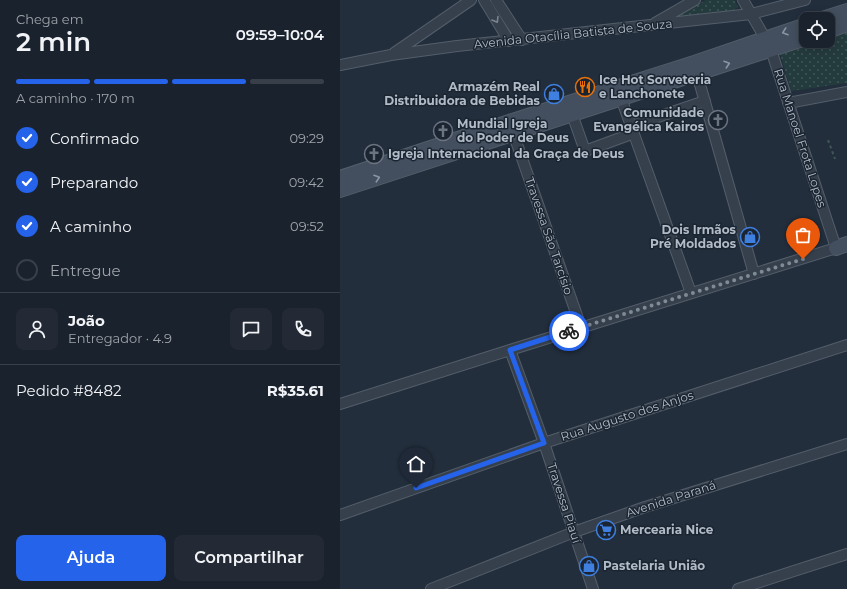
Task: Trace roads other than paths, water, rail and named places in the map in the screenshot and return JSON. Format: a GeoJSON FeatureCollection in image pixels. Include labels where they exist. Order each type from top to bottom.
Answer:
{"type":"FeatureCollection","features":[{"type":"Feature","properties":{"kind":"main road"},"geometry":{"type":"LineString","coordinates":[[835,15],[847,11]]}},
{"type":"Feature","properties":{"kind":"main road"},"geometry":{"type":"LineString","coordinates":[[835,28],[847,24]]}},
{"type":"Feature","properties":{"kind":"main road"},"geometry":{"type":"LineString","coordinates":[[340,190],[511,128],[768,44],[799,28]]}},
{"type":"Feature","properties":{"kind":"main road"},"geometry":{"type":"LineString","coordinates":[[768,44],[799,39]]}},
{"type":"Feature","properties":{"kind":"main road"},"geometry":{"type":"LineString","coordinates":[[340,178],[417,153],[511,128],[572,114],[621,98],[695,68]]}},
{"type":"Feature","properties":{"kind":"street"},"geometry":{"type":"LineString","coordinates":[[391,55],[471,0]]}},
{"type":"Feature","properties":{"kind":"street"},"geometry":{"type":"LineString","coordinates":[[484,0],[509,41]]}},
{"type":"Feature","properties":{"kind":"street"},"geometry":{"type":"LineString","coordinates":[[496,0],[522,40]]}},
{"type":"Feature","properties":{"kind":"street"},"geometry":{"type":"LineString","coordinates":[[651,26],[695,0]]}},
{"type":"Feature","properties":{"kind":"street","name":"Rua Manoel Frota Lopes"},"geometry":{"type":"LineString","coordinates":[[743,0],[768,44],[788,103],[842,246]]}},
{"type":"Feature","properties":{"kind":"street","name":"Avenida Otacília Batista de Souza"},"geometry":{"type":"LineString","coordinates":[[340,65],[391,55],[457,46],[751,14],[805,0]]}},
{"type":"Feature","properties":{"kind":"street"},"geometry":{"type":"LineString","coordinates":[[695,68],[754,274]]}},
{"type":"Feature","properties":{"kind":"street"},"geometry":{"type":"LineString","coordinates":[[788,103],[847,92]]}},
{"type":"Feature","properties":{"kind":"street"},"geometry":{"type":"LineString","coordinates":[[621,98],[690,293]]}},
{"type":"Feature","properties":{"kind":"street"},"geometry":{"type":"LineString","coordinates":[[572,114],[585,151],[705,101]]}},
{"type":"Feature","properties":{"kind":"street","name":"Travessa São Tarcísio"},"geometry":{"type":"LineString","coordinates":[[511,128],[581,328]]}},
{"type":"Feature","properties":{"kind":"street"},"geometry":{"type":"LineString","coordinates":[[340,404],[842,246]]}},
{"type":"Feature","properties":{"kind":"street","name":"Rua Augusto dos Anjos"},"geometry":{"type":"LineString","coordinates":[[340,515],[544,443],[847,345]]}},
{"type":"Feature","properties":{"kind":"street","name":"Travessa Piauí"},"geometry":{"type":"LineString","coordinates":[[510,350],[544,443],[593,589]]}},
{"type":"Feature","properties":{"kind":"street","name":"Avenida Paraná"},"geometry":{"type":"LineString","coordinates":[[432,589],[574,532],[644,507],[847,444]]}},
{"type":"Feature","properties":{"kind":"street"},"geometry":{"type":"LineString","coordinates":[[738,589],[847,554]]}},
{"type":"Feature","properties":{"kind":"place","name":"Ice Hot Sorveteria e Lanchonete"},"geometry":{"type":"Point","coordinates":[585,87]}},
{"type":"Feature","properties":{"kind":"place","name":"Armazém Real Distribuidora de Bebidas"},"geometry":{"type":"Point","coordinates":[554,94]}},
{"type":"Feature","properties":{"kind":"place","name":"Comunidade Evangélica Kairos"},"geometry":{"type":"Point","coordinates":[718,120]}},
{"type":"Feature","properties":{"kind":"place","name":"Mundial Igreja do Poder de Deus"},"geometry":{"type":"Point","coordinates":[443,131]}},
{"type":"Feature","properties":{"kind":"place","name":"Igreja Internacional da Graça de Deus"},"geometry":{"type":"Point","coordinates":[374,154]}},
{"type":"Feature","properties":{"kind":"place","name":"Dois Irmãos Pré Moldados"},"geometry":{"type":"Point","coordinates":[750,237]}},
{"type":"Feature","properties":{"kind":"place","name":"Mercearia Nice"},"geometry":{"type":"Point","coordinates":[606,530]}},
{"type":"Feature","properties":{"kind":"place","name":"Pastelaria União"},"geometry":{"type":"Point","coordinates":[589,566]}}]}
